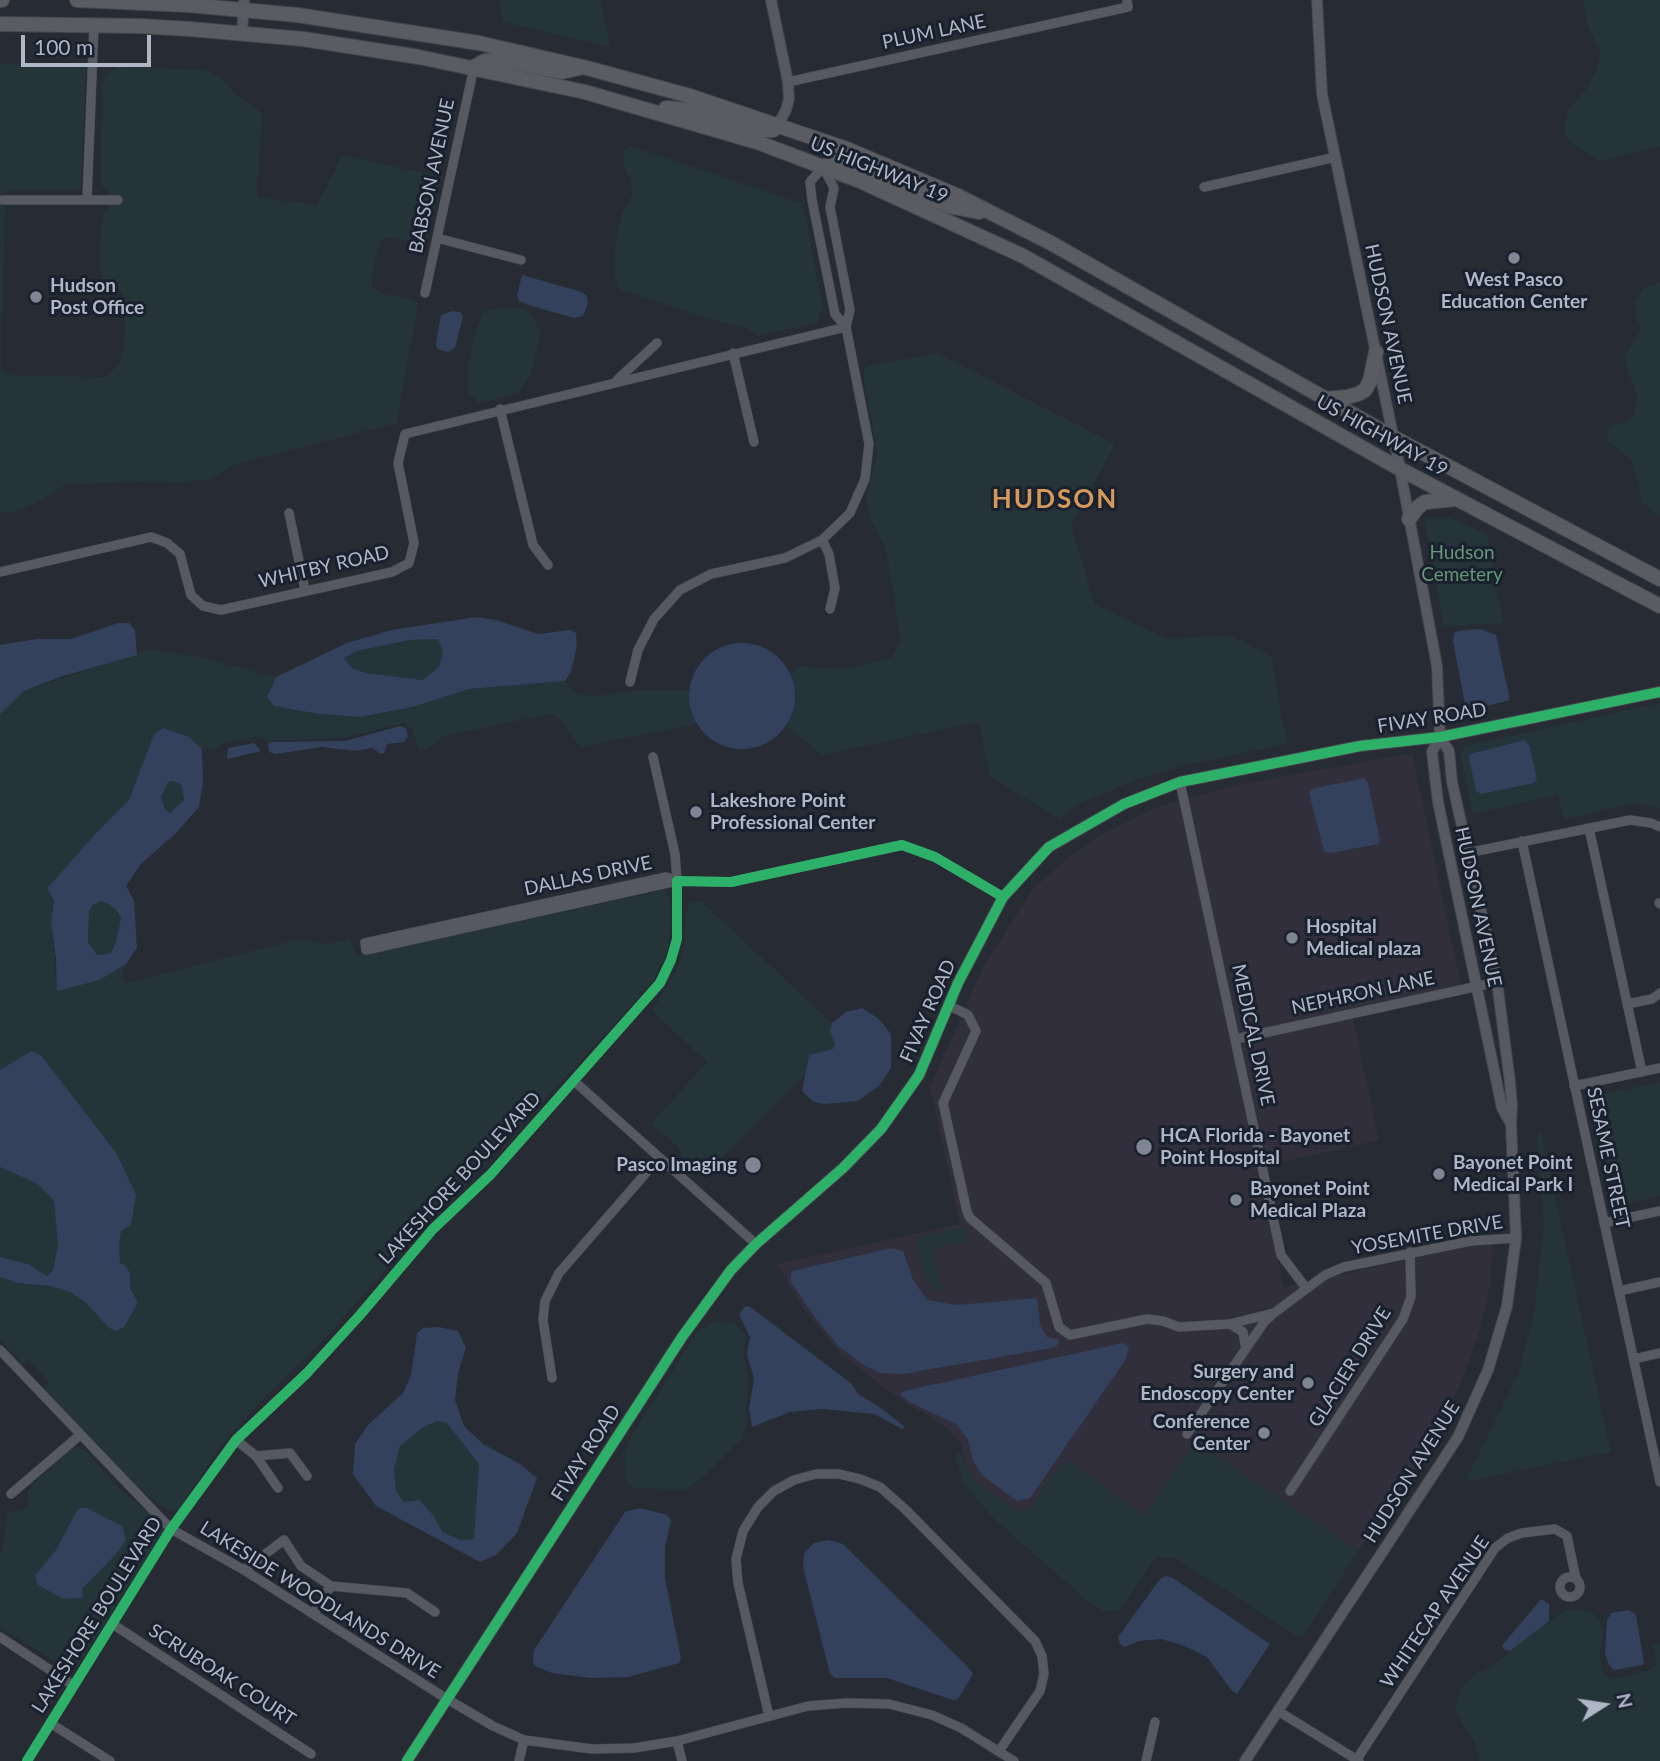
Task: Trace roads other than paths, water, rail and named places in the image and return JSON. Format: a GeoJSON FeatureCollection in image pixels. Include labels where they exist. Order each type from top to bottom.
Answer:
{"type":"FeatureCollection","features":[{"type":"Feature","properties":{"kind":"highway","name":"US HIGHWAY 19"},"geometry":{"type":"LineString","coordinates":[[77,0],[244,5],[419,32],[585,67],[778,124],[893,167],[1001,217],[1393,437],[1660,579]]}},
{"type":"Feature","properties":{"kind":"highway","name":"US HIGHWAY 19"},"geometry":{"type":"LineString","coordinates":[[0,24],[94,25],[317,41],[474,67],[575,89],[757,142],[915,205],[1023,256],[1399,469],[1660,607]]}},
{"type":"Feature","properties":{"kind":"highway"},"geometry":{"type":"LineString","coordinates":[[474,67],[485,61],[500,60],[561,72],[585,67]]}},
{"type":"Feature","properties":{"kind":"highway"},"geometry":{"type":"LineString","coordinates":[[638,106],[689,110],[764,131],[773,130],[778,124]]}},
{"type":"Feature","properties":{"kind":"highway"},"geometry":{"type":"LineString","coordinates":[[823,167],[832,162],[847,163],[949,206],[1001,217]]}},
{"type":"Feature","properties":{"kind":"highway"},"geometry":{"type":"LineString","coordinates":[[1325,399],[1358,394],[1365,390],[1370,381],[1376,352]]}},
{"type":"Feature","properties":{"kind":"highway"},"geometry":{"type":"LineString","coordinates":[[1409,519],[1425,502],[1456,499]]}},
{"type":"Feature","properties":{"kind":"street"},"geometry":{"type":"LineString","coordinates":[[771,0],[789,99],[778,124]]}},
{"type":"Feature","properties":{"kind":"street","name":"HUDSON AVENUE"},"geometry":{"type":"LineString","coordinates":[[1245,1761],[1458,1437],[1477,1398],[1497,1345],[1507,1306],[1516,1238],[1510,1125],[1513,1105],[1497,982],[1467,853],[1448,751],[1440,737],[1437,666],[1322,94],[1317,0]]}},
{"type":"Feature","properties":{"kind":"street","name":"PLUM LANE"},"geometry":{"type":"LineString","coordinates":[[788,82],[1128,4]]}},
{"type":"Feature","properties":{"kind":"street"},"geometry":{"type":"LineString","coordinates":[[242,34],[244,5]]}},
{"type":"Feature","properties":{"kind":"street"},"geometry":{"type":"LineString","coordinates":[[87,200],[94,25]]}},
{"type":"Feature","properties":{"kind":"street","name":"BABSON AVENUE"},"geometry":{"type":"LineString","coordinates":[[425,293],[474,67]]}},
{"type":"Feature","properties":{"kind":"street"},"geometry":{"type":"LineString","coordinates":[[1204,187],[1336,157]]}},
{"type":"Feature","properties":{"kind":"street"},"geometry":{"type":"LineString","coordinates":[[631,682],[638,650],[654,619],[680,590],[711,574],[785,558],[822,540],[850,513],[865,479],[869,444],[846,327],[850,310],[830,206],[834,188],[823,167],[810,182],[812,200],[835,314],[846,327]]}},
{"type":"Feature","properties":{"kind":"street"},"geometry":{"type":"LineString","coordinates":[[2,200],[118,200]]}},
{"type":"Feature","properties":{"kind":"street"},"geometry":{"type":"LineString","coordinates":[[437,238],[521,260]]}},
{"type":"Feature","properties":{"kind":"street","name":"WHITBY ROAD"},"geometry":{"type":"LineString","coordinates":[[0,572],[151,537],[167,543],[180,554],[191,595],[203,607],[221,610],[391,572],[409,563],[414,543],[398,463],[404,434],[846,327]]}},
{"type":"Feature","properties":{"kind":"street"},"geometry":{"type":"LineString","coordinates":[[616,381],[657,343]]}},
{"type":"Feature","properties":{"kind":"street"},"geometry":{"type":"LineString","coordinates":[[733,353],[754,442]]}},
{"type":"Feature","properties":{"kind":"street"},"geometry":{"type":"LineString","coordinates":[[500,409],[533,545],[548,565]]}},
{"type":"Feature","properties":{"kind":"street"},"geometry":{"type":"LineString","coordinates":[[289,513],[305,590]]}},
{"type":"Feature","properties":{"kind":"street"},"geometry":{"type":"LineString","coordinates":[[822,540],[829,554],[835,588],[830,610]]}},
{"type":"Feature","properties":{"kind":"street","name":"FIVAY ROAD"},"geometry":{"type":"LineString","coordinates":[[407,1761],[682,1337],[731,1270],[756,1244],[838,1174],[881,1129],[919,1075],[958,983],[1003,897],[1049,847],[1124,804],[1180,782],[1360,746],[1440,737],[1658,692]]}},
{"type":"Feature","properties":{"kind":"street","name":"HUDSON AVENUE"},"geometry":{"type":"LineString","coordinates":[[1440,737],[1432,752],[1435,783],[1502,1108],[1510,1125]]}},
{"type":"Feature","properties":{"kind":"street","name":"LAKESHORE BOULEVARD"},"geometry":{"type":"LineString","coordinates":[[27,1761],[171,1530],[236,1440],[307,1373],[433,1229],[491,1174],[660,983],[677,939],[677,881],[675,854],[653,757]]}},
{"type":"Feature","properties":{"kind":"street","name":"MEDICAL DRIVE"},"geometry":{"type":"LineString","coordinates":[[1180,782],[1282,1255],[1306,1288]]}},
{"type":"Feature","properties":{"kind":"street"},"geometry":{"type":"LineString","coordinates":[[1467,853],[1630,820],[1660,827]]}},
{"type":"Feature","properties":{"kind":"street"},"geometry":{"type":"LineString","coordinates":[[1589,828],[1642,1072]]}},
{"type":"Feature","properties":{"kind":"street","name":"SESAME STREET"},"geometry":{"type":"LineString","coordinates":[[1522,841],[1660,1482]]}},
{"type":"Feature","properties":{"kind":"street"},"geometry":{"type":"LineString","coordinates":[[677,881],[731,882],[902,845],[935,857],[1003,897]]}},
{"type":"Feature","properties":{"kind":"street","name":"DALLAS DRIVE"},"geometry":{"type":"LineString","coordinates":[[666,877],[677,881],[366,950],[365,943],[666,877]]}},
{"type":"Feature","properties":{"kind":"street","name":"NEPHRON LANE"},"geometry":{"type":"LineString","coordinates":[[1236,1039],[1497,982]]}},
{"type":"Feature","properties":{"kind":"street"},"geometry":{"type":"LineString","coordinates":[[1628,1004],[1652,999],[1660,993]]}},
{"type":"Feature","properties":{"kind":"street","name":"YOSEMITE DRIVE"},"geometry":{"type":"LineString","coordinates":[[948,1005],[968,1015],[976,1031],[943,1102],[967,1212],[1046,1283],[1059,1327],[1070,1335],[1147,1319],[1179,1327],[1230,1324],[1275,1313]]}},
{"type":"Feature","properties":{"kind":"street"},"geometry":{"type":"LineString","coordinates":[[1574,1086],[1660,1068]]}},
{"type":"Feature","properties":{"kind":"street"},"geometry":{"type":"LineString","coordinates":[[574,1081],[756,1244]]}},
{"type":"Feature","properties":{"kind":"street"},"geometry":{"type":"LineString","coordinates":[[552,1378],[543,1320],[545,1301],[559,1273],[659,1157]]}},
{"type":"Feature","properties":{"kind":"street"},"geometry":{"type":"LineString","coordinates":[[1604,1223],[1660,1211]]}},
{"type":"Feature","properties":{"kind":"street","name":"YOSEMITE DRIVE"},"geometry":{"type":"LineString","coordinates":[[1187,1434],[1265,1321],[1325,1275],[1344,1267],[1410,1252],[1471,1241],[1516,1238]]}},
{"type":"Feature","properties":{"kind":"street","name":"GLACIER DRIVE"},"geometry":{"type":"LineString","coordinates":[[1290,1490],[1403,1320],[1412,1297],[1410,1252]]}},
{"type":"Feature","properties":{"kind":"street"},"geometry":{"type":"LineString","coordinates":[[1619,1291],[1660,1282]]}},
{"type":"Feature","properties":{"kind":"street"},"geometry":{"type":"LineString","coordinates":[[1230,1324],[1243,1332],[1246,1349]]}},
{"type":"Feature","properties":{"kind":"street","name":"LAKESIDE WOODLANDS DRIVE"},"geometry":{"type":"LineString","coordinates":[[0,1350],[171,1530],[244,1570],[447,1699],[493,1726],[524,1740],[592,1749],[634,1748],[677,1741],[808,1706],[889,1704],[932,1716],[961,1728],[1014,1761]]}},
{"type":"Feature","properties":{"kind":"street"},"geometry":{"type":"LineString","coordinates":[[1633,1359],[1660,1353]]}},
{"type":"Feature","properties":{"kind":"street"},"geometry":{"type":"LineString","coordinates":[[1648,1427],[1660,1424]]}},
{"type":"Feature","properties":{"kind":"street"},"geometry":{"type":"LineString","coordinates":[[11,1494],[80,1435]]}},
{"type":"Feature","properties":{"kind":"street"},"geometry":{"type":"LineString","coordinates":[[236,1440],[257,1456],[278,1488]]}},
{"type":"Feature","properties":{"kind":"street"},"geometry":{"type":"LineString","coordinates":[[257,1456],[290,1453],[307,1476]]}},
{"type":"Feature","properties":{"kind":"street"},"geometry":{"type":"LineString","coordinates":[[769,1716],[738,1583],[736,1559],[743,1531],[758,1507],[774,1491],[794,1480],[816,1474],[839,1474],[880,1487],[1035,1641],[1042,1656],[1044,1674],[1040,1691],[999,1751]]}},
{"type":"Feature","properties":{"kind":"street","name":"WHITECAP AVENUE"},"geometry":{"type":"LineString","coordinates":[[1358,1760],[1495,1548],[1508,1538],[1522,1533],[1555,1528],[1567,1536],[1576,1579]]}},
{"type":"Feature","properties":{"kind":"street"},"geometry":{"type":"LineString","coordinates":[[244,1570],[285,1540],[302,1566],[331,1586],[407,1593],[435,1612]]}},
{"type":"Feature","properties":{"kind":"street"},"geometry":{"type":"LineString","coordinates":[[313,1614],[331,1586]]}},
{"type":"Feature","properties":{"kind":"street","name":"SCRUBOAK COURT"},"geometry":{"type":"LineString","coordinates":[[114,1625],[311,1754]]}},
{"type":"Feature","properties":{"kind":"street"},"geometry":{"type":"LineString","coordinates":[[0,1637],[73,1685]]}},
{"type":"Feature","properties":{"kind":"street"},"geometry":{"type":"LineString","coordinates":[[1278,1711],[1358,1760]]}},
{"type":"Feature","properties":{"kind":"street"},"geometry":{"type":"LineString","coordinates":[[1146,1761],[1155,1722]]}},
{"type":"Feature","properties":{"kind":"street"},"geometry":{"type":"LineString","coordinates":[[50,1723],[110,1761]]}},
{"type":"Feature","properties":{"kind":"street"},"geometry":{"type":"LineString","coordinates":[[519,1761],[524,1740]]}},
{"type":"Feature","properties":{"kind":"street"},"geometry":{"type":"LineString","coordinates":[[677,1741],[682,1761]]}},
{"type":"Feature","properties":{"kind":"water"},"geometry":{"type":"Polygon","coordinates":[[[522,275],[582,292],[587,296],[588,303],[583,316],[574,318],[519,301],[517,295],[522,275]]]}},
{"type":"Feature","properties":{"kind":"water"},"geometry":{"type":"Polygon","coordinates":[[[452,311],[460,312],[463,316],[455,348],[448,352],[437,349],[436,344],[441,315],[452,311]]]}},
{"type":"Feature","properties":{"kind":"water"},"geometry":{"type":"Polygon","coordinates":[[[476,617],[496,620],[538,634],[570,630],[576,633],[577,646],[571,672],[565,681],[469,689],[413,707],[360,717],[319,714],[274,706],[267,697],[276,677],[347,643],[392,630],[476,617]],[[438,639],[410,640],[357,651],[344,658],[352,668],[366,673],[423,680],[439,667],[443,652],[438,639]]]}},
{"type":"Feature","properties":{"kind":"water"},"geometry":{"type":"Polygon","coordinates":[[[118,623],[129,623],[135,630],[137,655],[63,676],[24,691],[0,714],[0,645],[37,639],[71,639],[118,623]]]}},
{"type":"Feature","properties":{"kind":"water"},"geometry":{"type":"Polygon","coordinates":[[[1480,629],[1496,635],[1510,700],[1471,710],[1466,709],[1453,641],[1454,633],[1458,631],[1480,629]]]}},
{"type":"Feature","properties":{"kind":"water"},"geometry":{"type":"Polygon","coordinates":[[[742,643],[762,647],[779,659],[791,676],[795,696],[791,716],[779,733],[762,745],[742,749],[722,745],[705,733],[693,716],[689,696],[693,676],[705,659],[722,647],[742,643]]]}},
{"type":"Feature","properties":{"kind":"water"},"geometry":{"type":"Polygon","coordinates":[[[400,726],[406,728],[408,737],[404,742],[387,744],[381,754],[372,748],[356,751],[321,747],[276,754],[269,752],[268,743],[272,742],[345,741],[400,726]]]}},
{"type":"Feature","properties":{"kind":"water"},"geometry":{"type":"Polygon","coordinates":[[[163,728],[189,737],[202,749],[203,781],[199,807],[176,833],[141,864],[126,886],[134,901],[137,948],[126,964],[100,980],[57,991],[51,922],[54,900],[47,889],[129,800],[154,734],[163,728]],[[168,782],[161,797],[165,809],[170,813],[184,800],[182,785],[168,782]],[[100,901],[93,905],[89,912],[88,942],[97,955],[111,953],[121,918],[116,910],[100,901]]]}},
{"type":"Feature","properties":{"kind":"water"},"geometry":{"type":"Polygon","coordinates":[[[1525,740],[1530,747],[1537,779],[1534,783],[1481,794],[1476,791],[1470,754],[1525,740]]]}},
{"type":"Feature","properties":{"kind":"water"},"geometry":{"type":"Polygon","coordinates":[[[254,743],[261,751],[227,759],[228,748],[254,743]]]}},
{"type":"Feature","properties":{"kind":"water"},"geometry":{"type":"Polygon","coordinates":[[[1364,778],[1368,783],[1380,841],[1378,844],[1330,853],[1324,851],[1309,793],[1311,789],[1364,778]]]}},
{"type":"Feature","properties":{"kind":"water"},"geometry":{"type":"Polygon","coordinates":[[[862,1008],[879,1019],[891,1034],[891,1068],[880,1085],[858,1101],[823,1104],[814,1102],[802,1091],[809,1055],[833,1049],[835,1045],[830,1031],[832,1023],[846,1012],[862,1008]]]}},
{"type":"Feature","properties":{"kind":"water"},"geometry":{"type":"Polygon","coordinates":[[[31,1051],[41,1055],[117,1154],[136,1195],[131,1225],[121,1231],[119,1246],[120,1263],[126,1266],[130,1273],[130,1288],[138,1303],[124,1327],[116,1331],[109,1328],[85,1302],[70,1292],[49,1286],[17,1283],[0,1277],[0,1257],[28,1264],[47,1276],[53,1270],[58,1244],[54,1201],[38,1184],[0,1167],[0,1070],[31,1051]]]}},
{"type":"Feature","properties":{"kind":"water"},"geometry":{"type":"Polygon","coordinates":[[[891,1248],[903,1251],[913,1280],[927,1300],[957,1305],[1037,1298],[1040,1325],[1047,1337],[1058,1339],[1059,1343],[1046,1349],[903,1374],[880,1373],[864,1365],[838,1346],[791,1282],[791,1274],[793,1271],[891,1248]]]}},
{"type":"Feature","properties":{"kind":"water"},"geometry":{"type":"Polygon","coordinates":[[[749,1306],[852,1384],[858,1394],[905,1427],[902,1429],[874,1414],[822,1409],[790,1412],[752,1427],[749,1409],[754,1379],[747,1354],[750,1337],[739,1315],[744,1307],[749,1306]]]}},
{"type":"Feature","properties":{"kind":"water"},"geometry":{"type":"Polygon","coordinates":[[[439,1327],[458,1331],[466,1348],[458,1373],[455,1400],[464,1426],[483,1444],[520,1464],[537,1478],[517,1533],[496,1555],[480,1562],[376,1506],[353,1474],[355,1444],[368,1425],[403,1393],[411,1375],[417,1333],[423,1328],[439,1327]],[[437,1421],[422,1428],[400,1446],[394,1469],[396,1491],[404,1502],[419,1500],[433,1515],[443,1532],[460,1540],[474,1539],[479,1464],[447,1423],[437,1421]]]}},
{"type":"Feature","properties":{"kind":"water"},"geometry":{"type":"Polygon","coordinates":[[[1123,1343],[1129,1346],[1126,1359],[1030,1498],[1022,1500],[1017,1501],[983,1476],[973,1461],[968,1440],[956,1424],[900,1395],[904,1391],[1123,1343]]]}},
{"type":"Feature","properties":{"kind":"water"},"geometry":{"type":"Polygon","coordinates":[[[81,1508],[87,1508],[122,1526],[126,1539],[118,1552],[82,1589],[83,1598],[64,1599],[41,1587],[35,1576],[56,1550],[81,1508]]]}},
{"type":"Feature","properties":{"kind":"water"},"geometry":{"type":"Polygon","coordinates":[[[640,1508],[667,1515],[671,1521],[665,1546],[665,1578],[681,1658],[679,1663],[628,1677],[590,1678],[552,1673],[535,1666],[534,1650],[625,1512],[640,1508]]]}},
{"type":"Feature","properties":{"kind":"water"},"geometry":{"type":"Polygon","coordinates":[[[829,1540],[843,1544],[967,1666],[973,1674],[958,1699],[953,1700],[887,1678],[835,1678],[830,1674],[803,1567],[804,1553],[814,1543],[829,1540]]]}},
{"type":"Feature","properties":{"kind":"water"},"geometry":{"type":"Polygon","coordinates":[[[1166,1576],[1173,1578],[1270,1644],[1237,1694],[1207,1657],[1185,1646],[1161,1639],[1139,1641],[1124,1647],[1120,1644],[1118,1637],[1160,1579],[1166,1576]]]}},
{"type":"Feature","properties":{"kind":"water"},"geometry":{"type":"Polygon","coordinates":[[[1541,1599],[1549,1604],[1549,1621],[1510,1651],[1505,1650],[1502,1646],[1541,1599]]]}},
{"type":"Feature","properties":{"kind":"water"},"geometry":{"type":"Polygon","coordinates":[[[1629,1610],[1636,1615],[1644,1663],[1614,1670],[1605,1654],[1607,1621],[1611,1613],[1629,1610]]]}},
{"type":"Feature","properties":{"kind":"place","name":"West Pasco Education Center"},"geometry":{"type":"Point","coordinates":[1514,258]}},
{"type":"Feature","properties":{"kind":"place","name":"Hudson Post Office"},"geometry":{"type":"Point","coordinates":[36,297]}},
{"type":"Feature","properties":{"kind":"place","name":"Lakeshore Point Professional Center"},"geometry":{"type":"Point","coordinates":[696,812]}},
{"type":"Feature","properties":{"kind":"place","name":"Hospital Medical plaza"},"geometry":{"type":"Point","coordinates":[1292,938]}},
{"type":"Feature","properties":{"kind":"place","name":"HCA Florida - Bayonet Point Hospital"},"geometry":{"type":"Point","coordinates":[1144,1147]}},
{"type":"Feature","properties":{"kind":"place","name":"Pasco Imaging"},"geometry":{"type":"Point","coordinates":[753,1165]}},
{"type":"Feature","properties":{"kind":"place","name":"Bayonet Point Medical Park I"},"geometry":{"type":"Point","coordinates":[1439,1174]}},
{"type":"Feature","properties":{"kind":"place","name":"Bayonet Point Medical Plaza"},"geometry":{"type":"Point","coordinates":[1236,1200]}},
{"type":"Feature","properties":{"kind":"place","name":"Surgery and Endoscopy Center"},"geometry":{"type":"Point","coordinates":[1308,1383]}},
{"type":"Feature","properties":{"kind":"place","name":"Conference Center"},"geometry":{"type":"Point","coordinates":[1264,1433]}},
{"type":"Feature","properties":{"kind":"district","name":"HUDSON"},"geometry":{"type":"Point","coordinates":[1055,500]}},
{"type":"Feature","properties":{"kind":"park label","name":"Hudson Cemetery"},"geometry":{"type":"Point","coordinates":[1462,564]}}]}
